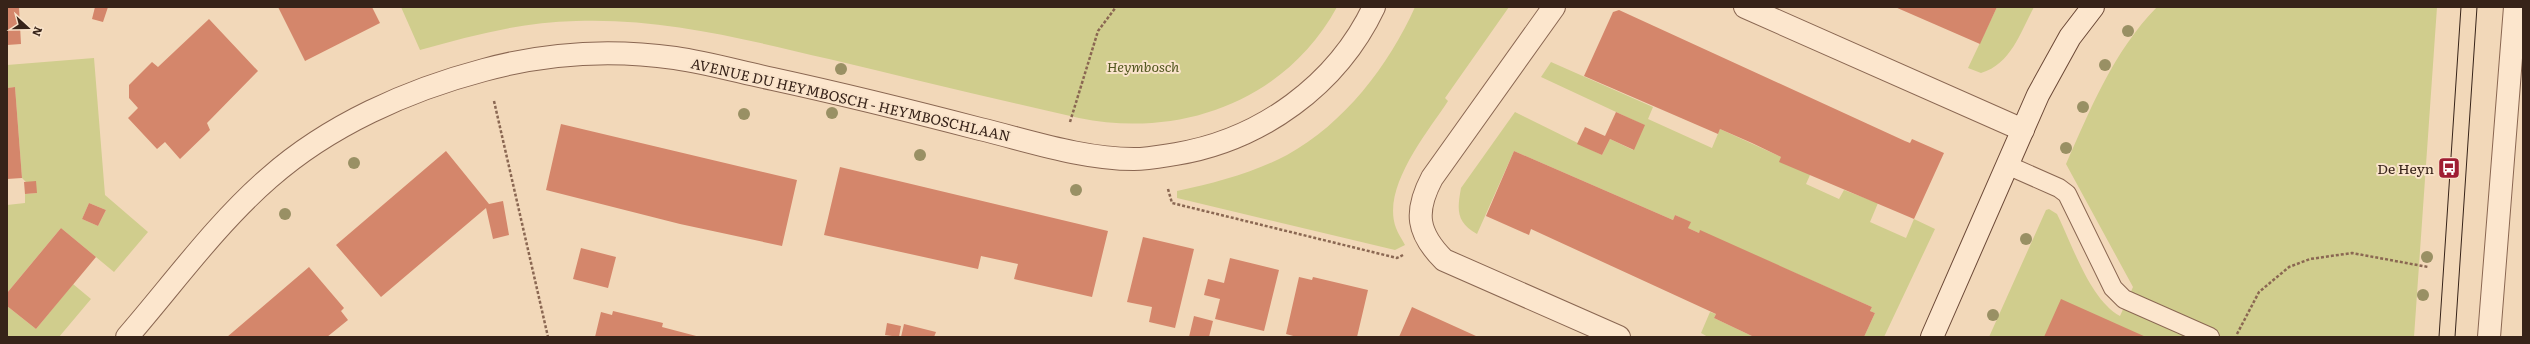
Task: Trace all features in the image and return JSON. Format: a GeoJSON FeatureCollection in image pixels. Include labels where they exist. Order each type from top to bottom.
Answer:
{"type":"FeatureCollection","features":[{"type":"Feature","properties":{"kind":"street","name":"AVENUE DU HEYMBOSCH - HEYMBOSCHLAAN"},"geometry":{"type":"LineString","coordinates":[[127,337],[230,216],[270,177],[311,146],[356,120],[398,100],[487,69],[550,57],[594,54],[637,54],[678,58],[837,92],[1062,149],[1136,159],[1194,151],[1254,130],[1310,91],[1337,66],[1363,31],[1374,7]]}},
{"type":"Feature","properties":{"kind":"street"},"geometry":{"type":"LineString","coordinates":[[1554,7],[1432,178],[1424,194],[1420,212],[1422,230],[1430,246],[1444,260],[1619,337]]}},
{"type":"Feature","properties":{"kind":"street"},"geometry":{"type":"LineString","coordinates":[[1745,7],[2022,130]]}},
{"type":"Feature","properties":{"kind":"street"},"geometry":{"type":"LineString","coordinates":[[1932,337],[2022,130],[2058,57],[2093,7]]}},
{"type":"Feature","properties":{"kind":"street"},"geometry":{"type":"LineString","coordinates":[[2489,337],[2517,16]]}},
{"type":"Feature","properties":{"kind":"lane"},"geometry":{"type":"LineString","coordinates":[[2007,165],[2059,188],[2067,194],[2114,288],[2124,300],[2210,337]]}},
{"type":"Feature","properties":{"kind":"path"},"geometry":{"type":"LineString","coordinates":[[1062,149],[1098,31],[1116,7]]}},
{"type":"Feature","properties":{"kind":"path"},"geometry":{"type":"LineString","coordinates":[[494,101],[548,337]]}},
{"type":"Feature","properties":{"kind":"path"},"geometry":{"type":"LineString","coordinates":[[1168,189],[1172,203],[1397,258],[1405,253]]}},
{"type":"Feature","properties":{"kind":"path"},"geometry":{"type":"LineString","coordinates":[[2236,337],[2259,292],[2289,267],[2310,259],[2352,253],[2428,267]]}},
{"type":"Feature","properties":{"kind":"green space","name":"Heymbosch"},"geometry":{"type":"Polygon","coordinates":[[[401,7],[1337,7],[1315,40],[1289,67],[1260,89],[1227,106],[1192,117],[1155,123],[1117,123],[1079,118],[734,37],[672,26],[609,21],[556,22],[496,31],[420,50],[401,7]]]}},
{"type":"Feature","properties":{"kind":"green space"},"geometry":{"type":"Polygon","coordinates":[[[1415,7],[1509,7],[1445,98],[1448,101],[1418,145],[1400,179],[1395,196],[1393,212],[1396,228],[1405,245],[1395,250],[1177,198],[1177,191],[1234,177],[1287,155],[1308,142],[1327,127],[1346,110],[1378,71],[1392,50],[1415,7]]]}},
{"type":"Feature","properties":{"kind":"green space"},"geometry":{"type":"Polygon","coordinates":[[[1997,7],[2034,7],[2014,46],[2007,55],[2000,63],[1981,73],[1968,68],[1997,7]]]}},
{"type":"Feature","properties":{"kind":"green space"},"geometry":{"type":"Polygon","coordinates":[[[2157,7],[2437,7],[2414,337],[1989,337],[2046,210],[2049,209],[2057,214],[2091,285],[2109,308],[2120,316],[2133,287],[2066,164],[2104,81],[2115,62],[2141,24],[2157,7]]]}},
{"type":"Feature","properties":{"kind":"green space"},"geometry":{"type":"Polygon","coordinates":[[[94,58],[105,195],[148,232],[114,272],[61,228],[7,293],[7,205],[25,203],[25,194],[37,193],[22,178],[15,87],[7,88],[7,65],[94,58]],[[89,203],[82,219],[98,226],[106,210],[89,203]]]}},
{"type":"Feature","properties":{"kind":"green space"},"geometry":{"type":"Polygon","coordinates":[[[1551,62],[1653,107],[1648,119],[1712,148],[1720,129],[1781,157],[1810,175],[1806,184],[1839,199],[1844,190],[1878,203],[1870,222],[1906,238],[1914,219],[1935,229],[1884,337],[1864,337],[1875,313],[1870,311],[1872,307],[1700,231],[1699,233],[1688,228],[1690,222],[1675,215],[1673,220],[1514,151],[1477,234],[1465,225],[1459,209],[1461,188],[1515,112],[1602,155],[1610,139],[1633,150],[1644,125],[1541,77],[1551,62]]]}},
{"type":"Feature","properties":{"kind":"green space"},"geometry":{"type":"Polygon","coordinates":[[[73,284],[91,299],[59,337],[7,337],[7,306],[36,329],[73,284]]]}},
{"type":"Feature","properties":{"kind":"green space"},"geometry":{"type":"Polygon","coordinates":[[[1710,312],[1716,314],[1714,318],[1754,337],[1708,337],[1701,333],[1710,312]]]}},
{"type":"Feature","properties":{"kind":"building"},"geometry":{"type":"Polygon","coordinates":[[[7,7],[19,7],[21,44],[7,45],[7,7]]]}},
{"type":"Feature","properties":{"kind":"building"},"geometry":{"type":"Polygon","coordinates":[[[95,7],[108,7],[103,22],[92,19],[95,7]]]}},
{"type":"Feature","properties":{"kind":"building"},"geometry":{"type":"Polygon","coordinates":[[[278,7],[372,7],[380,23],[305,61],[278,7]]]}},
{"type":"Feature","properties":{"kind":"building"},"geometry":{"type":"Polygon","coordinates":[[[1895,7],[1997,7],[1980,44],[1895,7]]]}},
{"type":"Feature","properties":{"kind":"building"},"geometry":{"type":"Polygon","coordinates":[[[1619,10],[1905,141],[1910,143],[1912,139],[1944,153],[1914,219],[1779,162],[1781,157],[1720,129],[1718,134],[1584,76],[1613,12],[1619,10]]]}},
{"type":"Feature","properties":{"kind":"building"},"geometry":{"type":"Polygon","coordinates":[[[209,19],[258,71],[207,123],[210,130],[180,159],[165,142],[157,149],[128,118],[138,108],[129,98],[129,85],[152,62],[158,67],[209,19]]]}},
{"type":"Feature","properties":{"kind":"building"},"geometry":{"type":"Polygon","coordinates":[[[15,87],[22,178],[7,179],[7,88],[15,87]]]}},
{"type":"Feature","properties":{"kind":"building"},"geometry":{"type":"Polygon","coordinates":[[[1616,112],[1645,125],[1634,150],[1610,139],[1602,155],[1577,144],[1585,127],[1605,136],[1616,112]]]}},
{"type":"Feature","properties":{"kind":"building"},"geometry":{"type":"Polygon","coordinates":[[[561,124],[797,180],[782,246],[680,224],[546,190],[561,124]]]}},
{"type":"Feature","properties":{"kind":"building"},"geometry":{"type":"Polygon","coordinates":[[[446,151],[489,204],[503,201],[509,235],[493,239],[486,208],[381,297],[336,245],[446,151]]]}},
{"type":"Feature","properties":{"kind":"building"},"geometry":{"type":"Polygon","coordinates":[[[1514,151],[1673,220],[1675,215],[1691,222],[1688,228],[1699,233],[1700,230],[1872,307],[1870,311],[1875,313],[1864,337],[1754,337],[1714,318],[1716,314],[1531,229],[1529,235],[1486,216],[1514,151]]]}},
{"type":"Feature","properties":{"kind":"building"},"geometry":{"type":"Polygon","coordinates":[[[840,167],[1108,231],[1092,297],[1014,279],[1018,264],[981,256],[978,269],[824,235],[840,167]]]}},
{"type":"Feature","properties":{"kind":"building"},"geometry":{"type":"Polygon","coordinates":[[[36,181],[37,193],[25,194],[24,182],[36,181]]]}},
{"type":"Feature","properties":{"kind":"building"},"geometry":{"type":"Polygon","coordinates":[[[89,203],[106,210],[98,226],[82,219],[89,203]]]}},
{"type":"Feature","properties":{"kind":"building"},"geometry":{"type":"Polygon","coordinates":[[[61,228],[96,257],[36,329],[7,306],[7,293],[61,228]]]}},
{"type":"Feature","properties":{"kind":"building"},"geometry":{"type":"Polygon","coordinates":[[[1143,237],[1194,249],[1175,328],[1149,322],[1152,307],[1127,302],[1143,237]]]}},
{"type":"Feature","properties":{"kind":"building"},"geometry":{"type":"Polygon","coordinates":[[[581,248],[616,257],[608,288],[573,279],[581,248]]]}},
{"type":"Feature","properties":{"kind":"building"},"geometry":{"type":"Polygon","coordinates":[[[1230,258],[1279,270],[1264,331],[1215,319],[1220,299],[1204,295],[1208,279],[1224,283],[1230,258]]]}},
{"type":"Feature","properties":{"kind":"building"},"geometry":{"type":"Polygon","coordinates":[[[309,267],[344,308],[341,311],[348,320],[327,337],[227,337],[309,267]]]}},
{"type":"Feature","properties":{"kind":"building"},"geometry":{"type":"Polygon","coordinates":[[[1299,277],[1312,280],[1313,277],[1368,290],[1357,337],[1297,337],[1286,334],[1299,277]]]}},
{"type":"Feature","properties":{"kind":"building"},"geometry":{"type":"Polygon","coordinates":[[[2061,299],[2146,337],[2044,337],[2061,299]]]}},
{"type":"Feature","properties":{"kind":"building"},"geometry":{"type":"Polygon","coordinates":[[[1412,307],[1476,336],[1479,337],[1399,337],[1412,307]]]}},
{"type":"Feature","properties":{"kind":"building"},"geometry":{"type":"Polygon","coordinates":[[[613,311],[663,323],[662,327],[700,337],[595,337],[601,312],[612,315],[613,311]]]}},
{"type":"Feature","properties":{"kind":"building"},"geometry":{"type":"Polygon","coordinates":[[[1194,316],[1213,321],[1209,337],[1189,337],[1194,316]]]}},
{"type":"Feature","properties":{"kind":"building"},"geometry":{"type":"Polygon","coordinates":[[[887,323],[901,326],[899,337],[885,335],[887,323]]]}},
{"type":"Feature","properties":{"kind":"building"},"geometry":{"type":"Polygon","coordinates":[[[904,324],[936,332],[934,337],[901,337],[904,324]]]}},
{"type":"Feature","properties":{"kind":"tram line"},"geometry":{"type":"LineString","coordinates":[[2439,337],[2461,7]]}},
{"type":"Feature","properties":{"kind":"tram line"},"geometry":{"type":"LineString","coordinates":[[2455,337],[2477,7]]}},
{"type":"Feature","properties":{"kind":"place","name":"De Heyn"},"geometry":{"type":"Point","coordinates":[2449,168]}}]}
